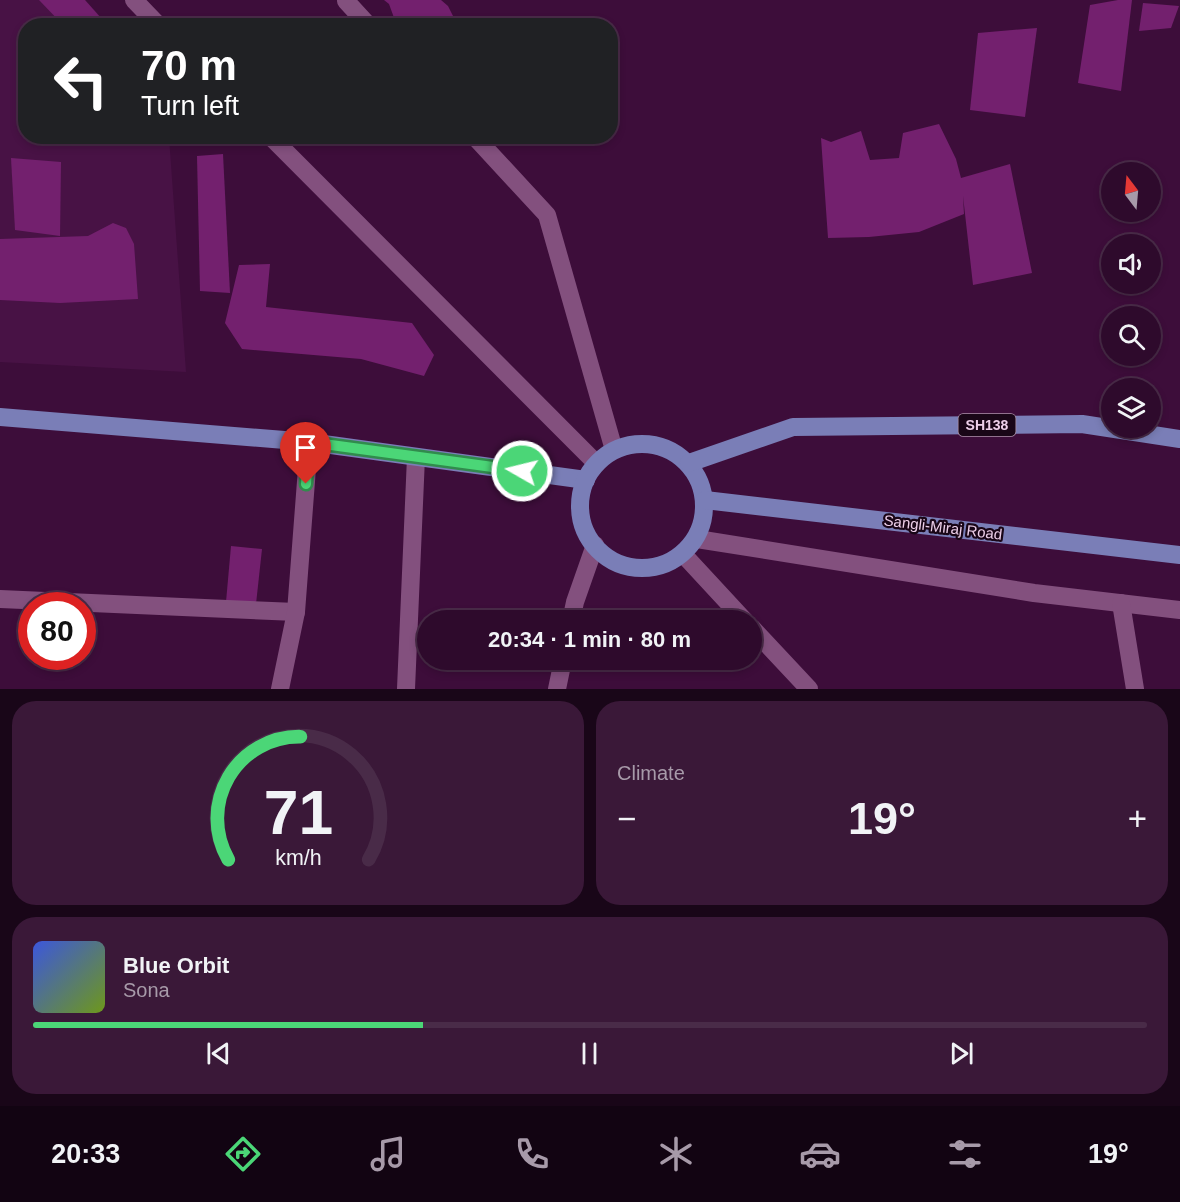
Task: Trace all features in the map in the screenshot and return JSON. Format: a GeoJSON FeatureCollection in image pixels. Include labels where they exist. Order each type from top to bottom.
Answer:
{"type":"FeatureCollection","features":[{"type":"Feature","properties":{"kind":"highway"},"geometry":{"type":"LineString","coordinates":[[0,417],[309,442],[586,480]]}},
{"type":"Feature","properties":{"kind":"highway","name":"SH138"},"geometry":{"type":"LineString","coordinates":[[689,464],[793,428],[1082,424],[1180,439]]}},
{"type":"Feature","properties":{"kind":"highway"},"geometry":{"type":"LineString","coordinates":[[634,444],[654,444],[673,451],[689,464],[700,480],[705,500],[697,538],[683,554],[644,569],[623,566],[604,556],[590,540],[582,521],[580,500],[586,480],[598,462],[614,450],[634,444]]}},
{"type":"Feature","properties":{"kind":"highway","name":"Sangli-Miraj Road"},"geometry":{"type":"LineString","coordinates":[[705,500],[1180,555]]}},
{"type":"Feature","properties":{"kind":"street"},"geometry":{"type":"LineString","coordinates":[[134,0],[151,18]]}},
{"type":"Feature","properties":{"kind":"street"},"geometry":{"type":"LineString","coordinates":[[346,1],[362,18]]}},
{"type":"Feature","properties":{"kind":"street"},"geometry":{"type":"LineString","coordinates":[[278,144],[598,462]]}},
{"type":"Feature","properties":{"kind":"street"},"geometry":{"type":"LineString","coordinates":[[481,144],[548,215],[614,450]]}},
{"type":"Feature","properties":{"kind":"street"},"geometry":{"type":"LineString","coordinates":[[280,689],[296,612],[309,442]]}},
{"type":"Feature","properties":{"kind":"street"},"geometry":{"type":"LineString","coordinates":[[406,689],[416,456]]}},
{"type":"Feature","properties":{"kind":"street"},"geometry":{"type":"LineString","coordinates":[[697,538],[1034,593],[1180,610]]}},
{"type":"Feature","properties":{"kind":"street"},"geometry":{"type":"LineString","coordinates":[[573,610],[595,545]]}},
{"type":"Feature","properties":{"kind":"street"},"geometry":{"type":"LineString","coordinates":[[683,554],[735,610]]}},
{"type":"Feature","properties":{"kind":"street"},"geometry":{"type":"LineString","coordinates":[[0,600],[296,612]]}},
{"type":"Feature","properties":{"kind":"street"},"geometry":{"type":"LineString","coordinates":[[1121,603],[1135,689]]}},
{"type":"Feature","properties":{"kind":"street"},"geometry":{"type":"LineString","coordinates":[[762,639],[809,689]]}},
{"type":"Feature","properties":{"kind":"street"},"geometry":{"type":"LineString","coordinates":[[557,689],[561,670]]}},
{"type":"Feature","properties":{"kind":"shaded area"},"geometry":{"type":"Polygon","coordinates":[[[0,0],[85,0],[102,18],[18,18],[18,144],[170,144],[186,372],[0,362],[0,0]]]}},
{"type":"Feature","properties":{"kind":"building"},"geometry":{"type":"Polygon","coordinates":[[[39,0],[85,0],[101,18],[56,18],[39,0]]]}},
{"type":"Feature","properties":{"kind":"building"},"geometry":{"type":"Polygon","coordinates":[[[384,0],[441,0],[448,6],[454,18],[394,18],[389,4],[384,0]]]}},
{"type":"Feature","properties":{"kind":"building"},"geometry":{"type":"Polygon","coordinates":[[[1132,0],[1121,91],[1078,83],[1090,5],[1132,0]]]}},
{"type":"Feature","properties":{"kind":"building"},"geometry":{"type":"Polygon","coordinates":[[[1143,3],[1179,6],[1171,28],[1139,31],[1143,3]]]}},
{"type":"Feature","properties":{"kind":"building"},"geometry":{"type":"Polygon","coordinates":[[[1037,28],[1025,117],[970,110],[978,33],[1037,28]]]}},
{"type":"Feature","properties":{"kind":"building"},"geometry":{"type":"Polygon","coordinates":[[[939,124],[956,159],[961,178],[1010,164],[1032,273],[973,285],[963,196],[964,214],[919,232],[828,238],[821,138],[831,142],[861,131],[870,160],[899,158],[903,133],[939,124]]]}},
{"type":"Feature","properties":{"kind":"building"},"geometry":{"type":"Polygon","coordinates":[[[223,154],[230,293],[200,291],[197,156],[223,154]]]}},
{"type":"Feature","properties":{"kind":"building"},"geometry":{"type":"Polygon","coordinates":[[[11,158],[61,162],[60,236],[15,230],[11,158]]]}},
{"type":"Feature","properties":{"kind":"building"},"geometry":{"type":"Polygon","coordinates":[[[113,223],[126,228],[134,244],[138,299],[60,303],[0,300],[0,239],[88,236],[113,223]]]}},
{"type":"Feature","properties":{"kind":"building"},"geometry":{"type":"Polygon","coordinates":[[[270,264],[266,307],[412,323],[434,355],[424,376],[361,359],[242,349],[225,323],[239,265],[270,264]]]}},
{"type":"Feature","properties":{"kind":"building"},"geometry":{"type":"Polygon","coordinates":[[[231,546],[262,549],[256,604],[226,602],[231,546]]]}},
{"type":"Feature","properties":{"kind":"route"},"geometry":{"type":"LineString","coordinates":[[306,484],[309,442],[522,471]]}}]}
